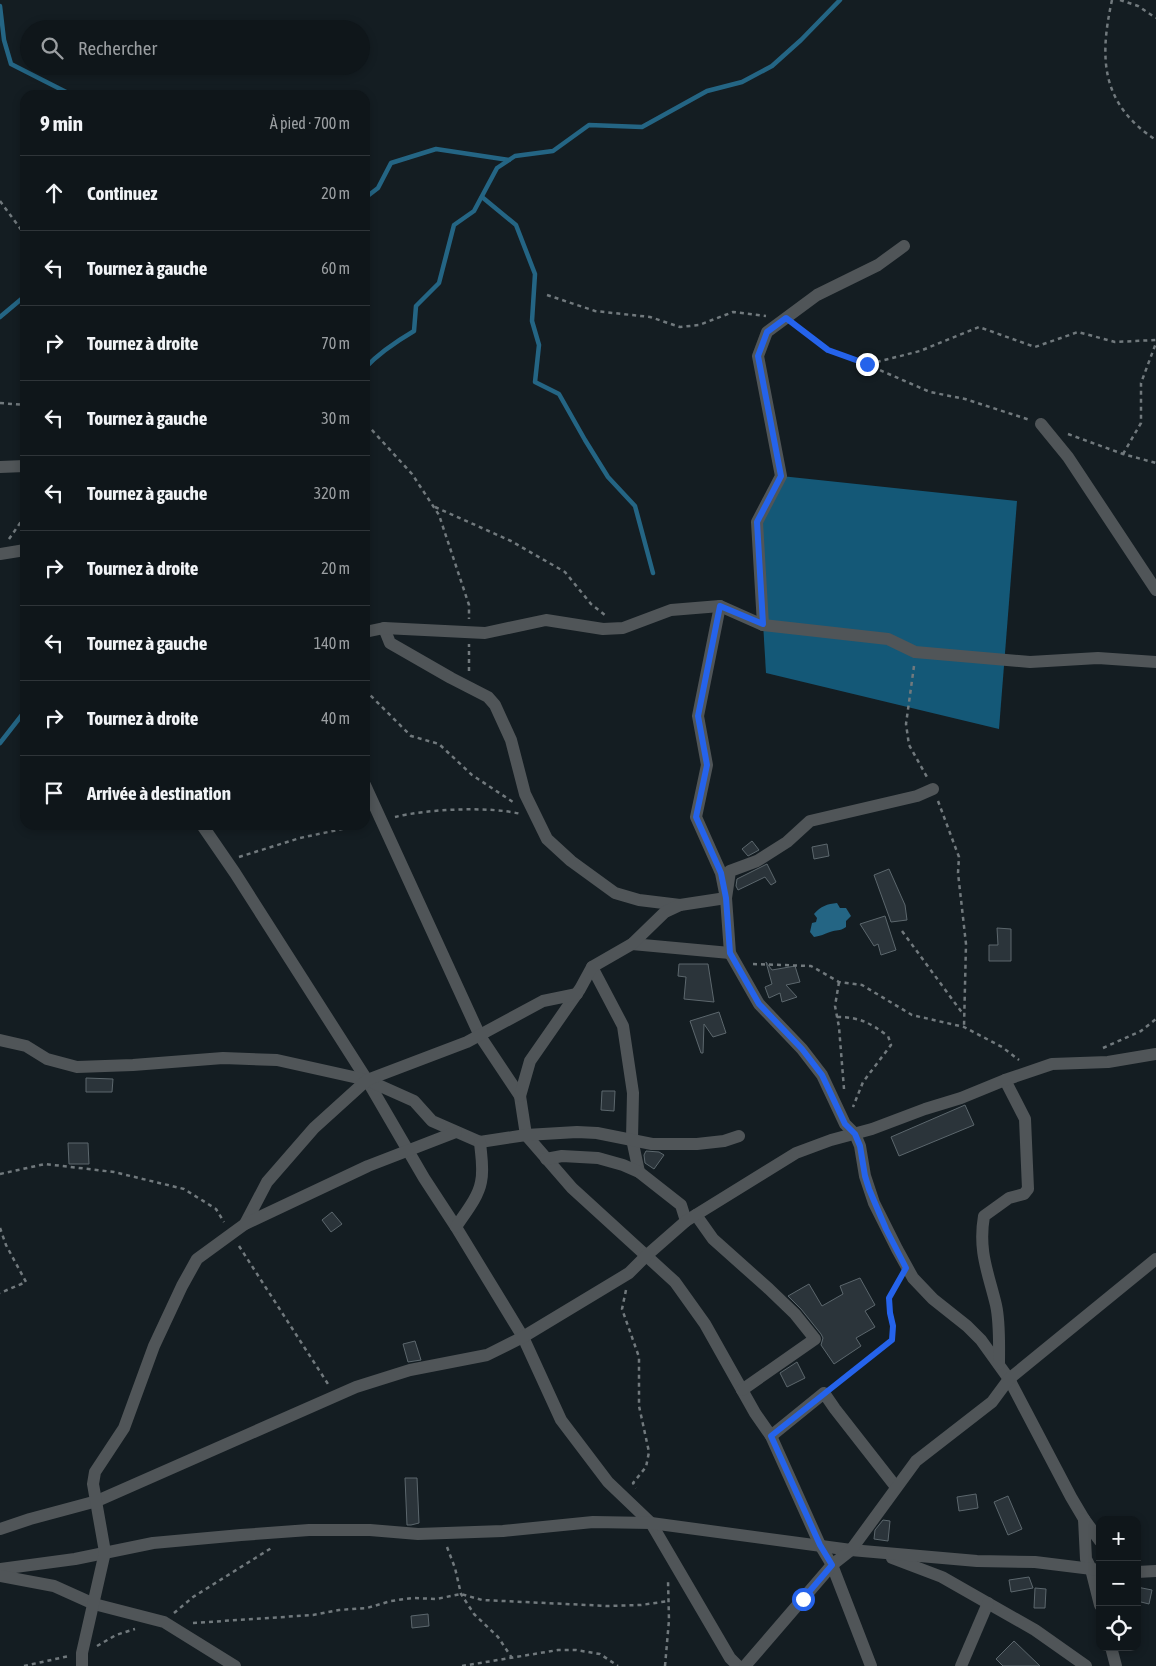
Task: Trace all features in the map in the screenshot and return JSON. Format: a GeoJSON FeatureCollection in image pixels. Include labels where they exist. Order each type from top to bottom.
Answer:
{"type":"FeatureCollection","features":[{"type":"Feature","properties":{"kind":"street"},"geometry":{"type":"LineString","coordinates":[[763,624],[757,522],[781,476],[758,356],[767,332],[817,295],[878,264],[904,246]]}},
{"type":"Feature","properties":{"kind":"street"},"geometry":{"type":"LineString","coordinates":[[1041,424],[1068,457],[1156,590]]}},
{"type":"Feature","properties":{"kind":"street"},"geometry":{"type":"LineString","coordinates":[[0,467],[20,466]]}},
{"type":"Feature","properties":{"kind":"street"},"geometry":{"type":"LineString","coordinates":[[2,550],[20,550]]}},
{"type":"Feature","properties":{"kind":"street"},"geometry":{"type":"LineString","coordinates":[[720,606],[698,716],[707,765],[696,817],[721,873],[726,898],[730,953],[759,1004],[802,1049],[822,1075],[845,1124],[855,1134],[860,1146],[869,1189],[886,1229],[906,1268],[921,1288],[982,1340],[1009,1379],[1084,1519],[1096,1536]]}},
{"type":"Feature","properties":{"kind":"street"},"geometry":{"type":"LineString","coordinates":[[370,631],[384,628],[485,634],[546,620],[603,628],[623,628],[671,610],[720,606],[763,624],[888,639],[915,652],[1030,662],[1098,658],[1156,662]]}},
{"type":"Feature","properties":{"kind":"street"},"geometry":{"type":"LineString","coordinates":[[384,628],[390,643],[488,697],[495,705],[511,740],[525,794],[547,839],[571,861],[615,893],[639,900],[680,905],[726,898]]}},
{"type":"Feature","properties":{"kind":"street"},"geometry":{"type":"LineString","coordinates":[[726,898],[730,871],[758,861],[787,842],[810,821],[917,796],[933,789]]}},
{"type":"Feature","properties":{"kind":"street"},"geometry":{"type":"LineString","coordinates":[[370,796],[480,1036],[520,1096]]}},
{"type":"Feature","properties":{"kind":"street"},"geometry":{"type":"LineString","coordinates":[[205,830],[367,1080],[408,1152],[456,1226],[523,1337],[561,1420],[608,1482],[651,1523],[730,1658],[738,1666]]}},
{"type":"Feature","properties":{"kind":"street"},"geometry":{"type":"LineString","coordinates":[[680,905],[665,912],[632,944],[592,967],[577,994],[530,1061],[520,1096],[526,1135],[572,1188],[675,1282],[705,1324],[755,1413],[771,1436],[820,1545],[832,1565],[871,1666]]}},
{"type":"Feature","properties":{"kind":"street"},"geometry":{"type":"LineString","coordinates":[[632,944],[730,953]]}},
{"type":"Feature","properties":{"kind":"street"},"geometry":{"type":"LineString","coordinates":[[592,967],[623,1026],[632,1093],[632,1139],[639,1172]]}},
{"type":"Feature","properties":{"kind":"street"},"geometry":{"type":"LineString","coordinates":[[245,1224],[267,1182],[314,1128],[367,1080],[467,1042],[542,1001],[577,994]]}},
{"type":"Feature","properties":{"kind":"street"},"geometry":{"type":"LineString","coordinates":[[0,1040],[26,1046],[47,1059],[77,1067],[223,1058],[277,1060],[367,1080],[414,1101],[432,1121],[480,1142],[526,1135],[577,1132],[597,1133],[652,1144],[697,1144],[724,1141],[739,1136]]}},
{"type":"Feature","properties":{"kind":"street"},"geometry":{"type":"LineString","coordinates":[[0,1529],[30,1519],[97,1502],[356,1387],[410,1370],[487,1355],[523,1337],[629,1273],[691,1218],[796,1153],[831,1140],[872,1129],[1052,1064],[1108,1062],[1156,1054]]}},
{"type":"Feature","properties":{"kind":"street"},"geometry":{"type":"LineString","coordinates":[[999,1364],[996,1306],[982,1254],[982,1228],[984,1216],[1009,1198],[1024,1194],[1028,1189],[1025,1119],[1005,1080]]}},
{"type":"Feature","properties":{"kind":"street"},"geometry":{"type":"LineString","coordinates":[[82,1660],[105,1552],[93,1484],[95,1472],[124,1428],[154,1346],[197,1259],[245,1224],[368,1166],[456,1132]]}},
{"type":"Feature","properties":{"kind":"street"},"geometry":{"type":"LineString","coordinates":[[456,1226],[476,1196],[481,1182],[480,1142]]}},
{"type":"Feature","properties":{"kind":"street"},"geometry":{"type":"LineString","coordinates":[[546,1158],[562,1156],[598,1158],[623,1164],[639,1172],[681,1205],[713,1240],[795,1314],[815,1339],[742,1390]]}},
{"type":"Feature","properties":{"kind":"street"},"geometry":{"type":"LineString","coordinates":[[744,1666],[832,1565],[850,1550],[916,1461],[992,1402],[1009,1379],[1156,1259]]}},
{"type":"Feature","properties":{"kind":"street"},"geometry":{"type":"LineString","coordinates":[[771,1436],[824,1392],[835,1409],[896,1487]]}},
{"type":"Feature","properties":{"kind":"street"},"geometry":{"type":"LineString","coordinates":[[1084,1519],[1086,1559],[1095,1570]]}},
{"type":"Feature","properties":{"kind":"street"},"geometry":{"type":"LineString","coordinates":[[0,1569],[75,1559],[154,1543],[309,1530],[370,1530],[418,1534],[512,1531],[593,1522],[651,1523],[850,1550],[977,1561],[1035,1562],[1095,1570]]}},
{"type":"Feature","properties":{"kind":"street"},"geometry":{"type":"LineString","coordinates":[[880,1553],[942,1577],[1035,1630],[1086,1666]]}},
{"type":"Feature","properties":{"kind":"street"},"geometry":{"type":"LineString","coordinates":[[1141,1572],[1156,1571]]}},
{"type":"Feature","properties":{"kind":"street"},"geometry":{"type":"LineString","coordinates":[[0,1576],[54,1586],[94,1604],[164,1622],[235,1666]]}},
{"type":"Feature","properties":{"kind":"street"},"geometry":{"type":"LineString","coordinates":[[961,1666],[988,1603]]}},
{"type":"Feature","properties":{"kind":"street"},"geometry":{"type":"LineString","coordinates":[[1111,1651],[1116,1666]]}},
{"type":"Feature","properties":{"kind":"path"},"geometry":{"type":"LineString","coordinates":[[1112,0],[1106,29],[1105,61],[1113,95],[1139,129],[1156,140]]}},
{"type":"Feature","properties":{"kind":"path"},"geometry":{"type":"LineString","coordinates":[[1120,0],[1138,6],[1156,18]]}},
{"type":"Feature","properties":{"kind":"path"},"geometry":{"type":"LineString","coordinates":[[0,201],[20,228]]}},
{"type":"Feature","properties":{"kind":"path"},"geometry":{"type":"LineString","coordinates":[[547,295],[595,311],[650,317],[680,327],[699,325],[733,312],[786,318],[828,350],[867,364],[930,392],[966,400],[1041,424]]}},
{"type":"Feature","properties":{"kind":"path"},"geometry":{"type":"LineString","coordinates":[[867,364],[920,351],[979,327],[1035,347],[1078,332],[1115,342],[1156,342],[1141,383],[1141,423],[1123,454]]}},
{"type":"Feature","properties":{"kind":"path"},"geometry":{"type":"LineString","coordinates":[[0,403],[20,405]]}},
{"type":"Feature","properties":{"kind":"path"},"geometry":{"type":"LineString","coordinates":[[370,429],[412,474],[439,515],[469,605],[468,669],[474,690]]}},
{"type":"Feature","properties":{"kind":"path"},"geometry":{"type":"LineString","coordinates":[[1068,434],[1123,454],[1156,463]]}},
{"type":"Feature","properties":{"kind":"path"},"geometry":{"type":"LineString","coordinates":[[434,507],[511,541],[565,572],[591,604],[623,628]]}},
{"type":"Feature","properties":{"kind":"path"},"geometry":{"type":"LineString","coordinates":[[2,550],[20,523]]}},
{"type":"Feature","properties":{"kind":"path"},"geometry":{"type":"LineString","coordinates":[[915,652],[906,724],[909,745],[933,789],[959,857],[958,874],[966,944],[964,1027]]}},
{"type":"Feature","properties":{"kind":"path"},"geometry":{"type":"LineString","coordinates":[[370,695],[411,736],[439,744],[472,775],[512,802]]}},
{"type":"Feature","properties":{"kind":"path"},"geometry":{"type":"LineString","coordinates":[[381,820],[410,814],[504,810],[537,818]]}},
{"type":"Feature","properties":{"kind":"path"},"geometry":{"type":"LineString","coordinates":[[226,860],[250,855],[300,838],[338,830]]}},
{"type":"Feature","properties":{"kind":"path"},"geometry":{"type":"LineString","coordinates":[[902,931],[964,1015]]}},
{"type":"Feature","properties":{"kind":"path"},"geometry":{"type":"LineString","coordinates":[[730,953],[754,965],[811,966],[839,982],[862,985],[912,1015],[964,1027],[1002,1047],[1017,1060],[1026,1061]]}},
{"type":"Feature","properties":{"kind":"path"},"geometry":{"type":"LineString","coordinates":[[839,982],[835,1006],[845,1084],[844,1093]]}},
{"type":"Feature","properties":{"kind":"path"},"geometry":{"type":"LineString","coordinates":[[837,1017],[853,1017],[868,1022],[888,1036],[891,1046],[863,1082],[845,1124]]}},
{"type":"Feature","properties":{"kind":"path"},"geometry":{"type":"LineString","coordinates":[[1103,1048],[1141,1031],[1156,1019]]}},
{"type":"Feature","properties":{"kind":"path"},"geometry":{"type":"LineString","coordinates":[[0,1174],[45,1164],[114,1172],[184,1188],[216,1209],[336,1396]]}},
{"type":"Feature","properties":{"kind":"path"},"geometry":{"type":"LineString","coordinates":[[0,1228],[6,1245],[26,1282],[0,1293]]}},
{"type":"Feature","properties":{"kind":"path"},"geometry":{"type":"LineString","coordinates":[[824,1392],[892,1340],[893,1326],[889,1298],[906,1268]]}},
{"type":"Feature","properties":{"kind":"path"},"geometry":{"type":"LineString","coordinates":[[629,1273],[622,1309],[639,1357],[639,1406],[649,1452],[646,1467],[634,1483],[637,1491]]}},
{"type":"Feature","properties":{"kind":"path"},"geometry":{"type":"LineString","coordinates":[[447,1533],[446,1545],[455,1568],[461,1594],[474,1614],[498,1637],[512,1658]]}},
{"type":"Feature","properties":{"kind":"path"},"geometry":{"type":"LineString","coordinates":[[164,1622],[193,1597],[278,1545]]}},
{"type":"Feature","properties":{"kind":"path"},"geometry":{"type":"LineString","coordinates":[[665,1666],[668,1578]]}},
{"type":"Feature","properties":{"kind":"path"},"geometry":{"type":"LineString","coordinates":[[188,1622],[313,1615],[339,1610],[367,1608],[391,1601],[412,1598],[436,1598],[461,1594],[482,1600],[608,1606],[642,1605],[668,1601]]}},
{"type":"Feature","properties":{"kind":"path"},"geometry":{"type":"LineString","coordinates":[[24,1666],[82,1660],[116,1635],[142,1628]]}},
{"type":"Feature","properties":{"kind":"path"},"geometry":{"type":"LineString","coordinates":[[462,1666],[558,1650],[576,1650],[600,1654],[618,1666]]}},
{"type":"Feature","properties":{"kind":"shaded area"},"geometry":{"type":"Polygon","coordinates":[[[781,476],[1017,501],[999,729],[766,673],[757,522],[781,476]]]}},
{"type":"Feature","properties":{"kind":"shaded area"},"geometry":{"type":"Polygon","coordinates":[[[837,903],[840,908],[846,908],[851,916],[846,921],[846,927],[814,937],[810,932],[812,923],[816,922],[817,918],[814,914],[824,906],[837,903]]]}},
{"type":"Feature","properties":{"kind":"building"},"geometry":{"type":"Polygon","coordinates":[[[752,841],[759,850],[748,856],[742,849],[752,841]]]}},
{"type":"Feature","properties":{"kind":"building"},"geometry":{"type":"Polygon","coordinates":[[[827,844],[829,856],[814,859],[812,847],[827,844]]]}},
{"type":"Feature","properties":{"kind":"building"},"geometry":{"type":"Polygon","coordinates":[[[767,864],[776,882],[771,885],[765,877],[738,890],[736,886],[737,879],[767,864]]]}},
{"type":"Feature","properties":{"kind":"building"},"geometry":{"type":"Polygon","coordinates":[[[889,869],[905,905],[907,920],[891,922],[874,875],[889,869]]]}},
{"type":"Feature","properties":{"kind":"building"},"geometry":{"type":"Polygon","coordinates":[[[885,916],[896,950],[881,955],[878,944],[874,946],[860,924],[885,916]]]}},
{"type":"Feature","properties":{"kind":"building"},"geometry":{"type":"Polygon","coordinates":[[[997,928],[1011,929],[1011,961],[989,961],[989,945],[998,945],[997,928]]]}},
{"type":"Feature","properties":{"kind":"building"},"geometry":{"type":"Polygon","coordinates":[[[766,962],[772,970],[795,966],[800,982],[786,985],[797,997],[782,1002],[780,993],[769,998],[765,987],[772,984],[766,962]]]}},
{"type":"Feature","properties":{"kind":"building"},"geometry":{"type":"Polygon","coordinates":[[[679,964],[708,964],[714,1002],[684,999],[686,977],[678,976],[679,964]]]}},
{"type":"Feature","properties":{"kind":"building"},"geometry":{"type":"Polygon","coordinates":[[[719,1012],[726,1033],[713,1037],[704,1024],[703,1053],[701,1053],[690,1021],[719,1012]]]}},
{"type":"Feature","properties":{"kind":"building"},"geometry":{"type":"Polygon","coordinates":[[[86,1078],[113,1079],[112,1092],[86,1092],[86,1078]]]}},
{"type":"Feature","properties":{"kind":"building"},"geometry":{"type":"Polygon","coordinates":[[[602,1091],[615,1091],[614,1111],[601,1110],[602,1091]]]}},
{"type":"Feature","properties":{"kind":"building"},"geometry":{"type":"Polygon","coordinates":[[[965,1105],[974,1125],[899,1156],[891,1137],[965,1105]]]}},
{"type":"Feature","properties":{"kind":"building"},"geometry":{"type":"Polygon","coordinates":[[[68,1143],[88,1143],[89,1164],[69,1164],[68,1143]]]}},
{"type":"Feature","properties":{"kind":"building"},"geometry":{"type":"Polygon","coordinates":[[[646,1151],[659,1152],[664,1155],[654,1169],[645,1163],[644,1155],[646,1151]]]}},
{"type":"Feature","properties":{"kind":"building"},"geometry":{"type":"Polygon","coordinates":[[[332,1212],[342,1224],[331,1232],[322,1220],[332,1212]]]}},
{"type":"Feature","properties":{"kind":"building"},"geometry":{"type":"Polygon","coordinates":[[[860,1278],[875,1305],[865,1311],[875,1327],[856,1338],[861,1346],[834,1364],[821,1345],[823,1338],[821,1334],[788,1296],[809,1284],[822,1306],[843,1294],[840,1286],[860,1278]]]}},
{"type":"Feature","properties":{"kind":"building"},"geometry":{"type":"Polygon","coordinates":[[[415,1341],[421,1360],[408,1362],[403,1344],[415,1341]]]}},
{"type":"Feature","properties":{"kind":"building"},"geometry":{"type":"Polygon","coordinates":[[[797,1362],[805,1378],[787,1387],[780,1373],[797,1362]]]}},
{"type":"Feature","properties":{"kind":"building"},"geometry":{"type":"Polygon","coordinates":[[[405,1478],[417,1478],[419,1523],[411,1525],[407,1525],[405,1478]]]}},
{"type":"Feature","properties":{"kind":"building"},"geometry":{"type":"Polygon","coordinates":[[[976,1494],[978,1508],[959,1511],[957,1497],[976,1494]]]}},
{"type":"Feature","properties":{"kind":"building"},"geometry":{"type":"Polygon","coordinates":[[[1008,1496],[1022,1529],[1008,1535],[994,1502],[1008,1496]]]}},
{"type":"Feature","properties":{"kind":"building"},"geometry":{"type":"Polygon","coordinates":[[[883,1520],[890,1521],[888,1541],[874,1539],[875,1530],[883,1520]]]}},
{"type":"Feature","properties":{"kind":"building"},"geometry":{"type":"Polygon","coordinates":[[[1029,1577],[1033,1588],[1011,1592],[1009,1580],[1029,1577]]]}},
{"type":"Feature","properties":{"kind":"building"},"geometry":{"type":"Polygon","coordinates":[[[1035,1588],[1046,1589],[1045,1608],[1034,1608],[1035,1588]]]}},
{"type":"Feature","properties":{"kind":"building"},"geometry":{"type":"Polygon","coordinates":[[[1141,1588],[1152,1590],[1149,1604],[1141,1602],[1141,1588]]]}},
{"type":"Feature","properties":{"kind":"building"},"geometry":{"type":"Polygon","coordinates":[[[428,1614],[429,1626],[412,1628],[411,1616],[428,1614]]]}},
{"type":"Feature","properties":{"kind":"building"},"geometry":{"type":"Polygon","coordinates":[[[1014,1641],[1040,1666],[1003,1666],[996,1659],[1014,1641]]]}},
{"type":"Feature","properties":{"kind":"waterway"},"geometry":{"type":"LineString","coordinates":[[370,363],[388,348],[414,331],[416,306],[439,283],[454,225],[474,211],[497,168],[515,156],[553,151],[589,125],[642,127],[707,91],[742,82],[772,66],[801,40],[840,0]]}},
{"type":"Feature","properties":{"kind":"waterway"},"geometry":{"type":"LineString","coordinates":[[0,6],[4,40],[11,64],[20,69]]}},
{"type":"Feature","properties":{"kind":"waterway"},"geometry":{"type":"LineString","coordinates":[[33,75],[62,90]]}},
{"type":"Feature","properties":{"kind":"waterway"},"geometry":{"type":"LineString","coordinates":[[370,194],[378,188],[391,163],[436,149],[509,160]]}},
{"type":"Feature","properties":{"kind":"waterway"},"geometry":{"type":"LineString","coordinates":[[482,197],[516,225],[535,274],[532,321],[539,345],[535,382],[559,394],[608,477],[635,506],[653,573]]}},
{"type":"Feature","properties":{"kind":"waterway"},"geometry":{"type":"LineString","coordinates":[[0,317],[20,300]]}},
{"type":"Feature","properties":{"kind":"waterway"},"geometry":{"type":"LineString","coordinates":[[0,743],[20,717]]}},
{"type":"Feature","properties":{"kind":"route"},"geometry":{"type":"LineString","coordinates":[[803,1599],[832,1565],[820,1545],[771,1436],[824,1392],[892,1340],[893,1326],[889,1298],[906,1268],[874,1203],[865,1176],[860,1146],[855,1134],[845,1124],[822,1075],[802,1049],[759,1004],[730,953],[726,898],[721,873],[696,817],[707,765],[698,716],[720,606],[763,624],[757,522],[781,476],[758,356],[767,332],[786,318],[828,350],[867,364]]}}]}
